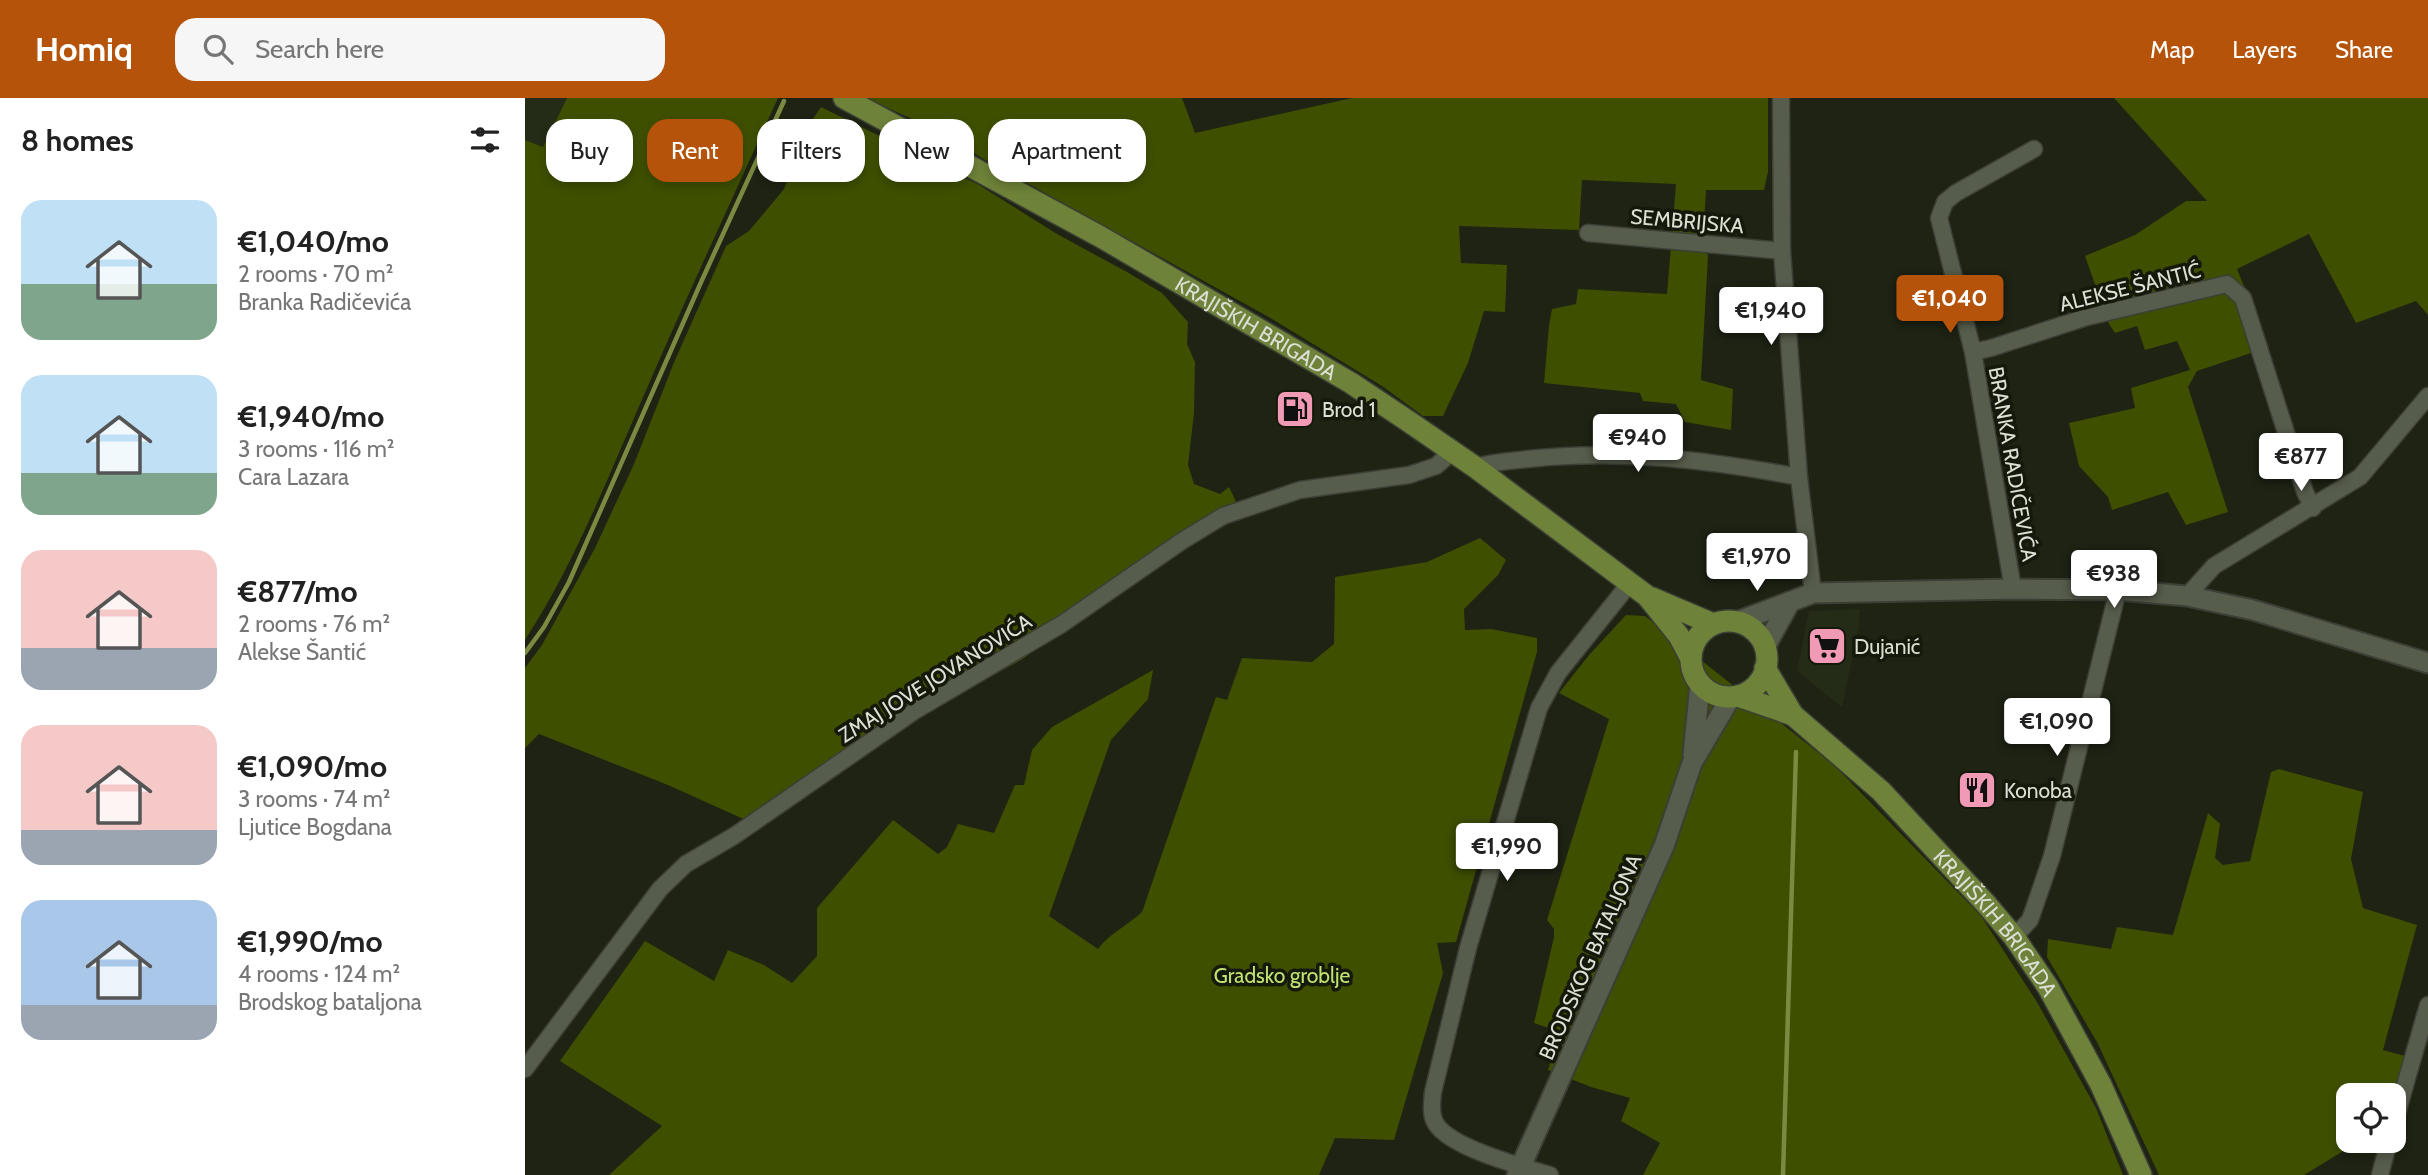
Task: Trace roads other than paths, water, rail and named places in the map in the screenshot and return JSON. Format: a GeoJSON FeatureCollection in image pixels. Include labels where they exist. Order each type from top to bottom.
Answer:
{"type":"FeatureCollection","features":[{"type":"Feature","properties":{"kind":"main road","name":"KRAJIŠKIH BRIGADA"},"geometry":{"type":"LineString","coordinates":[[843,98],[1113,244],[1351,383],[1475,467],[1638,590],[1679,636],[1691,657]]}},
{"type":"Feature","properties":{"kind":"main road","name":"KRAJIŠKIH BRIGADA"},"geometry":{"type":"LineString","coordinates":[[1638,590],[1713,624]]}},
{"type":"Feature","properties":{"kind":"main road"},"geometry":{"type":"LineString","coordinates":[[1739,621],[1753,630],[1765,658],[1755,686],[1734,696],[1709,691],[1694,676],[1691,657],[1697,638],[1713,624],[1739,621]]}},
{"type":"Feature","properties":{"kind":"main road","name":"KRAJIŠKIH BRIGADA"},"geometry":{"type":"LineString","coordinates":[[1765,658],[1793,715]]}},
{"type":"Feature","properties":{"kind":"main road","name":"KRAJIŠKIH BRIGADA"},"geometry":{"type":"LineString","coordinates":[[1734,696],[1793,715],[1881,791],[1987,905],[2014,937],[2048,987],[2101,1086],[2141,1175]]}},
{"type":"Feature","properties":{"kind":"street"},"geometry":{"type":"LineString","coordinates":[[1781,98],[1782,251],[1799,477],[1813,593]]}},
{"type":"Feature","properties":{"kind":"street","name":"BRANKA RADIČEVIĆA"},"geometry":{"type":"LineString","coordinates":[[2013,589],[1973,352],[1939,218],[1945,202],[1956,193],[2033,149]]}},
{"type":"Feature","properties":{"kind":"street","name":"SEMBRIJSKA"},"geometry":{"type":"LineString","coordinates":[[1588,233],[1782,251]]}},
{"type":"Feature","properties":{"kind":"street","name":"ALEKSE ŠANTIĆ"},"geometry":{"type":"LineString","coordinates":[[1973,352],[2087,317],[2227,284],[2243,298],[2305,492],[2313,508]]}},
{"type":"Feature","properties":{"kind":"street"},"geometry":{"type":"LineString","coordinates":[[2187,596],[2214,566],[2360,477],[2428,396]]}},
{"type":"Feature","properties":{"kind":"street","name":"ZMAJ JOVE JOVANOVIĆA"},"geometry":{"type":"LineString","coordinates":[[525,1069],[660,889],[686,864],[734,836],[916,710],[1062,624],[1223,516],[1300,490],[1409,475],[1436,466],[1452,452]]}},
{"type":"Feature","properties":{"kind":"street"},"geometry":{"type":"LineString","coordinates":[[1475,467],[1573,454],[1626,455],[1692,459],[1799,477]]}},
{"type":"Feature","properties":{"kind":"street"},"geometry":{"type":"LineString","coordinates":[[1551,1175],[1519,1171],[1447,1137],[1434,1122],[1431,1107],[1433,1092],[1468,948],[1539,708],[1558,673],[1638,590]]}},
{"type":"Feature","properties":{"kind":"street"},"geometry":{"type":"LineString","coordinates":[[2014,937],[2030,920],[2052,856],[2118,590]]}},
{"type":"Feature","properties":{"kind":"street"},"geometry":{"type":"LineString","coordinates":[[1739,621],[1813,593],[2118,590],[2187,596],[2253,610],[2428,663]]}},
{"type":"Feature","properties":{"kind":"street"},"geometry":{"type":"LineString","coordinates":[[1765,658],[1790,602]]}},
{"type":"Feature","properties":{"kind":"street","name":"BRODSKOG BATALJONA"},"geometry":{"type":"LineString","coordinates":[[1519,1171],[1664,846],[1692,763],[1700,684]]}},
{"type":"Feature","properties":{"kind":"street","name":"BRODSKOG BATALJONA"},"geometry":{"type":"LineString","coordinates":[[1692,763],[1734,696]]}},
{"type":"Feature","properties":{"kind":"street"},"geometry":{"type":"LineString","coordinates":[[2406,1083],[2428,1005]]}},
{"type":"Feature","properties":{"kind":"street"},"geometry":{"type":"LineString","coordinates":[[2380,1175],[2386,1153]]}},
{"type":"Feature","properties":{"kind":"waterway"},"geometry":{"type":"LineString","coordinates":[[525,653],[544,627],[569,582],[784,101]]}},
{"type":"Feature","properties":{"kind":"waterway"},"geometry":{"type":"LineString","coordinates":[[1783,1175],[1796,752]]}},
{"type":"Feature","properties":{"kind":"place","name":"Brod 1"},"geometry":{"type":"Point","coordinates":[1295,409]}},
{"type":"Feature","properties":{"kind":"place","name":"Dujanić"},"geometry":{"type":"Point","coordinates":[1827,646]}},
{"type":"Feature","properties":{"kind":"place","name":"Konoba"},"geometry":{"type":"Point","coordinates":[1977,790]}},
{"type":"Feature","properties":{"kind":"park label","name":"Gradsko groblje"},"geometry":{"type":"Point","coordinates":[1282,975]}}]}
